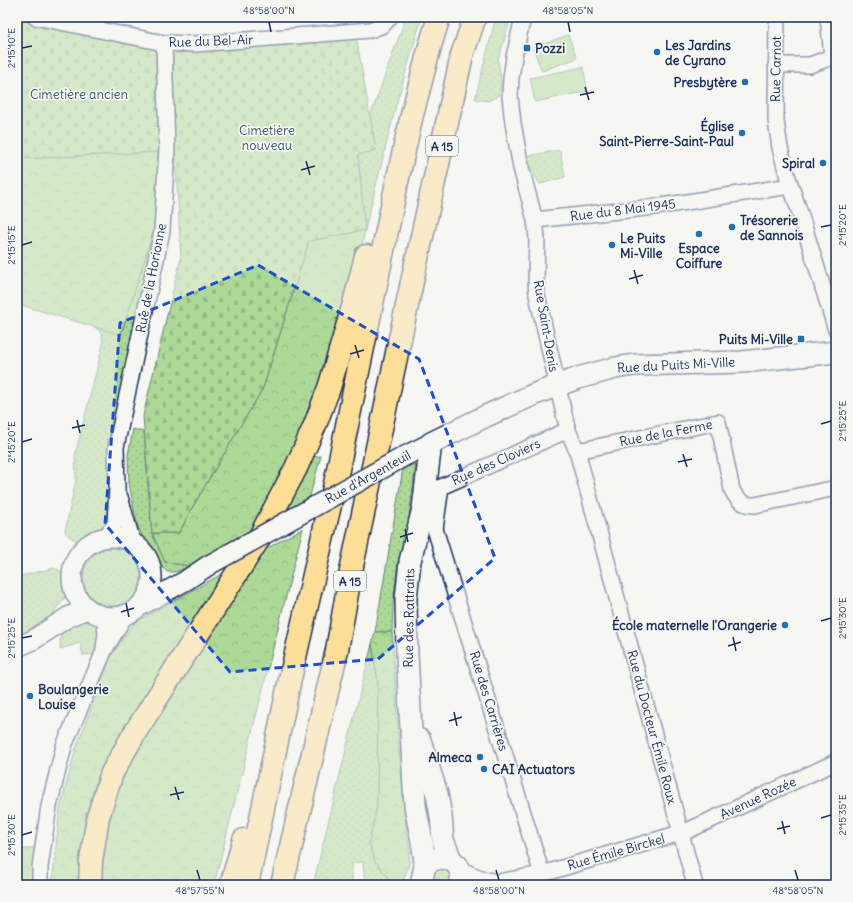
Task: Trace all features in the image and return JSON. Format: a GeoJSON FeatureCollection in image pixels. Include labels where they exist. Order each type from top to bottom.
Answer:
{"type":"FeatureCollection","features":[{"type":"Feature","properties":{"kind":"highway","name":"A 15"},"geometry":{"type":"LineString","coordinates":[[248,885],[290,680],[324,534],[411,119],[439,17]]}},
{"type":"Feature","properties":{"kind":"highway","name":"A 15"},"geometry":{"type":"LineString","coordinates":[[282,885],[337,650],[351,571],[413,277],[462,55],[475,17]]}},
{"type":"Feature","properties":{"kind":"highway"},"geometry":{"type":"LineString","coordinates":[[90,885],[91,861],[98,818],[112,773],[134,734],[258,540],[296,468],[329,388],[367,254],[385,242]]}},
{"type":"Feature","properties":{"kind":"highway"},"geometry":{"type":"LineString","coordinates":[[296,885],[337,650]]}},
{"type":"Feature","properties":{"kind":"highway"},"geometry":{"type":"LineString","coordinates":[[231,885],[290,680]]}},
{"type":"Feature","properties":{"kind":"main road"},"geometry":{"type":"LineString","coordinates":[[749,361],[810,344],[836,339]]}},
{"type":"Feature","properties":{"kind":"main road"},"geometry":{"type":"LineString","coordinates":[[749,361],[836,352]]}},
{"type":"Feature","properties":{"kind":"main road","name":"Rue du Puits Mi-Ville"},"geometry":{"type":"LineString","coordinates":[[557,385],[584,376],[621,367],[749,361]]}},
{"type":"Feature","properties":{"kind":"main road","name":"Rue d'Argenteuil"},"geometry":{"type":"LineString","coordinates":[[431,443],[486,416],[557,385]]}},
{"type":"Feature","properties":{"kind":"main road","name":"Rue des Rattraits"},"geometry":{"type":"LineString","coordinates":[[423,875],[424,850],[415,805],[406,614],[408,572],[411,551],[423,508],[431,443]]}},
{"type":"Feature","properties":{"kind":"main road","name":"Rue des Rattraits"},"geometry":{"type":"LineString","coordinates":[[408,674],[420,739],[440,806],[443,840],[457,871]]}},
{"type":"Feature","properties":{"kind":"main road"},"geometry":{"type":"LineString","coordinates":[[423,875],[429,862],[443,858],[457,871]]}},
{"type":"Feature","properties":{"kind":"street","name":"Rue du Bel-Air"},"geometry":{"type":"LineString","coordinates":[[35,17],[164,43],[196,44],[365,31],[383,25],[390,17]]}},
{"type":"Feature","properties":{"kind":"street","name":"Rue Saint-Denis"},"geometry":{"type":"LineString","coordinates":[[523,17],[514,58],[510,97],[512,124],[520,168],[536,220],[537,295],[557,385]]}},
{"type":"Feature","properties":{"kind":"street","name":"Rue Carnot"},"geometry":{"type":"LineString","coordinates":[[777,17],[776,121],[780,148],[790,186],[800,213],[836,330]]}},
{"type":"Feature","properties":{"kind":"street"},"geometry":{"type":"LineString","coordinates":[[776,64],[810,65],[832,57],[828,17]]}},
{"type":"Feature","properties":{"kind":"street","name":"Rue de la Horionne"},"geometry":{"type":"LineString","coordinates":[[106,537],[115,523],[118,487],[116,447],[162,231],[167,149],[164,43]]}},
{"type":"Feature","properties":{"kind":"street","name":"Rue du 8 Mai 1945"},"geometry":{"type":"LineString","coordinates":[[536,220],[655,207],[790,186]]}},
{"type":"Feature","properties":{"kind":"street","name":"Rue du Docteur Émile Roux"},"geometry":{"type":"LineString","coordinates":[[557,385],[568,430],[577,451],[695,885]]}},
{"type":"Feature","properties":{"kind":"street","name":"Rue de la Ferme"},"geometry":{"type":"LineString","coordinates":[[577,451],[718,422],[732,490],[736,498],[743,503],[752,506],[836,488]]}},
{"type":"Feature","properties":{"kind":"street","name":"Rue des Cloviers"},"geometry":{"type":"LineString","coordinates":[[435,529],[442,487],[568,430]]}},
{"type":"Feature","properties":{"kind":"street","name":"Rue d'Argenteuil"},"geometry":{"type":"LineString","coordinates":[[142,604],[184,581],[209,565],[431,443]]}},
{"type":"Feature","properties":{"kind":"street","name":"Rue de la Horionne"},"geometry":{"type":"LineString","coordinates":[[118,487],[133,542]]}},
{"type":"Feature","properties":{"kind":"street","name":"Rue des Carrières"},"geometry":{"type":"LineString","coordinates":[[435,529],[542,874]]}},
{"type":"Feature","properties":{"kind":"street"},"geometry":{"type":"LineString","coordinates":[[17,647],[33,640],[68,617],[95,613],[125,616],[142,604],[150,590],[152,573],[149,561],[143,550],[133,542],[120,537],[106,537],[92,542],[80,552],[74,562],[72,574],[73,589],[79,600],[95,613],[106,633],[104,651]]}},
{"type":"Feature","properties":{"kind":"street"},"geometry":{"type":"LineString","coordinates":[[152,573],[166,580],[184,581]]}},
{"type":"Feature","properties":{"kind":"street"},"geometry":{"type":"LineString","coordinates":[[45,632],[73,589]]}},
{"type":"Feature","properties":{"kind":"street"},"geometry":{"type":"LineString","coordinates":[[40,885],[40,867],[49,806],[64,746],[104,651],[125,616]]}},
{"type":"Feature","properties":{"kind":"street","name":"Avenue Rozée"},"geometry":{"type":"LineString","coordinates":[[680,834],[836,762]]}},
{"type":"Feature","properties":{"kind":"street","name":"Rue Émile Birckel"},"geometry":{"type":"LineString","coordinates":[[457,871],[498,882],[542,874],[680,834]]}},
{"type":"Feature","properties":{"kind":"highlighted area"},"geometry":{"type":"Polygon","coordinates":[[[258,265],[419,359],[495,558],[378,659],[230,672],[105,524],[120,323],[258,265]]]}},
{"type":"Feature","properties":{"kind":"green space"},"geometry":{"type":"Polygon","coordinates":[[[406,17],[422,17],[396,105],[365,230],[358,154],[376,150],[370,117],[406,17]]]}},
{"type":"Feature","properties":{"kind":"green space"},"geometry":{"type":"Polygon","coordinates":[[[496,17],[511,17],[498,60],[501,81],[500,94],[489,101],[475,99],[496,17]]]}},
{"type":"Feature","properties":{"kind":"green space","name":"Cimetière ancien"},"geometry":{"type":"Polygon","coordinates":[[[17,20],[153,46],[156,49],[161,101],[159,152],[17,159],[17,20]]]}},
{"type":"Feature","properties":{"kind":"green space"},"geometry":{"type":"Polygon","coordinates":[[[568,35],[577,58],[542,71],[533,48],[568,35]]]}},
{"type":"Feature","properties":{"kind":"green space","name":"Cimetière nouveau"},"geometry":{"type":"Polygon","coordinates":[[[356,36],[376,150],[358,155],[365,230],[309,241],[263,388],[192,508],[179,533],[152,533],[143,416],[181,257],[170,60],[176,53],[356,36]]]}},
{"type":"Feature","properties":{"kind":"green space"},"geometry":{"type":"Polygon","coordinates":[[[583,67],[588,91],[535,102],[530,78],[583,67]]]}},
{"type":"Feature","properties":{"kind":"green space"},"geometry":{"type":"Polygon","coordinates":[[[560,150],[565,177],[540,184],[532,171],[528,156],[560,150]]]}},
{"type":"Feature","properties":{"kind":"green space"},"geometry":{"type":"Polygon","coordinates":[[[159,152],[155,226],[121,335],[21,305],[17,301],[17,159],[159,152]]]}},
{"type":"Feature","properties":{"kind":"green space"},"geometry":{"type":"Polygon","coordinates":[[[155,226],[140,316],[113,511],[107,530],[90,539],[80,541],[75,540],[65,532],[76,479],[75,455],[103,345],[102,334],[95,327],[121,334],[155,226]]]}},
{"type":"Feature","properties":{"kind":"green space"},"geometry":{"type":"Polygon","coordinates":[[[365,230],[343,342],[257,529],[189,566],[165,562],[152,533],[179,533],[192,508],[263,388],[309,241],[365,230]]]}},
{"type":"Feature","properties":{"kind":"green space"},"geometry":{"type":"Polygon","coordinates":[[[133,429],[144,432],[152,533],[165,562],[189,566],[176,572],[167,572],[162,567],[155,552],[144,541],[137,524],[129,483],[128,455],[133,429]]]}},
{"type":"Feature","properties":{"kind":"green space"},"geometry":{"type":"Polygon","coordinates":[[[321,456],[309,499],[278,517],[309,457],[321,456]]]}},
{"type":"Feature","properties":{"kind":"green space"},"geometry":{"type":"Polygon","coordinates":[[[416,464],[408,524],[398,562],[393,603],[392,632],[375,632],[403,468],[416,464]]]}},
{"type":"Feature","properties":{"kind":"green space"},"geometry":{"type":"Polygon","coordinates":[[[303,528],[214,885],[52,885],[60,808],[76,748],[111,656],[133,624],[303,528]]]}},
{"type":"Feature","properties":{"kind":"green space"},"geometry":{"type":"Polygon","coordinates":[[[106,548],[118,548],[133,556],[141,571],[141,583],[133,598],[118,606],[106,606],[91,598],[83,583],[83,571],[91,556],[106,548]]]}},
{"type":"Feature","properties":{"kind":"green space"},"geometry":{"type":"Polygon","coordinates":[[[54,568],[65,574],[67,581],[64,599],[39,627],[17,639],[17,621],[23,620],[17,577],[54,568]]]}},
{"type":"Feature","properties":{"kind":"green space"},"geometry":{"type":"Polygon","coordinates":[[[82,618],[91,619],[102,631],[97,654],[83,655],[80,643],[60,649],[61,636],[64,628],[70,623],[82,618]]]}},
{"type":"Feature","properties":{"kind":"green space"},"geometry":{"type":"Polygon","coordinates":[[[375,632],[392,632],[399,749],[407,836],[410,852],[409,864],[402,885],[394,885],[375,861],[369,843],[377,806],[378,682],[372,644],[375,632]]]}},
{"type":"Feature","properties":{"kind":"green space"},"geometry":{"type":"Polygon","coordinates":[[[372,644],[378,682],[377,806],[369,843],[375,861],[394,885],[365,885],[363,862],[352,863],[352,885],[313,885],[372,644]]]}},
{"type":"Feature","properties":{"kind":"green space"},"geometry":{"type":"Polygon","coordinates":[[[35,847],[34,879],[17,881],[17,851],[35,847]]]}},
{"type":"Feature","properties":{"kind":"green space"},"geometry":{"type":"Polygon","coordinates":[[[437,868],[446,869],[453,876],[452,885],[427,885],[429,875],[437,868]]]}},
{"type":"Feature","properties":{"kind":"place","name":"Pozzi"},"geometry":{"type":"Point","coordinates":[527,48]}},
{"type":"Feature","properties":{"kind":"place","name":"Les Jardins de Cyrano"},"geometry":{"type":"Point","coordinates":[657,52]}},
{"type":"Feature","properties":{"kind":"place","name":"Presbytère"},"geometry":{"type":"Point","coordinates":[745,82]}},
{"type":"Feature","properties":{"kind":"place","name":"Église Saint-Pierre-Saint-Paul"},"geometry":{"type":"Point","coordinates":[742,133]}},
{"type":"Feature","properties":{"kind":"place","name":"Spiral"},"geometry":{"type":"Point","coordinates":[823,163]}},
{"type":"Feature","properties":{"kind":"place","name":"Trésorerie de Sannois"},"geometry":{"type":"Point","coordinates":[732,227]}},
{"type":"Feature","properties":{"kind":"place","name":"Espace Coiffure"},"geometry":{"type":"Point","coordinates":[699,234]}},
{"type":"Feature","properties":{"kind":"place","name":"Le Puits Mi-Ville"},"geometry":{"type":"Point","coordinates":[612,245]}},
{"type":"Feature","properties":{"kind":"place","name":"Puits Mi-Ville"},"geometry":{"type":"Point","coordinates":[801,339]}},
{"type":"Feature","properties":{"kind":"place","name":"École maternelle l'Orangerie"},"geometry":{"type":"Point","coordinates":[785,625]}},
{"type":"Feature","properties":{"kind":"place","name":"Boulangerie Louise"},"geometry":{"type":"Point","coordinates":[30,696]}},
{"type":"Feature","properties":{"kind":"place","name":"Almeca"},"geometry":{"type":"Point","coordinates":[480,757]}},
{"type":"Feature","properties":{"kind":"place","name":"CAI Actuators"},"geometry":{"type":"Point","coordinates":[484,769]}}]}
